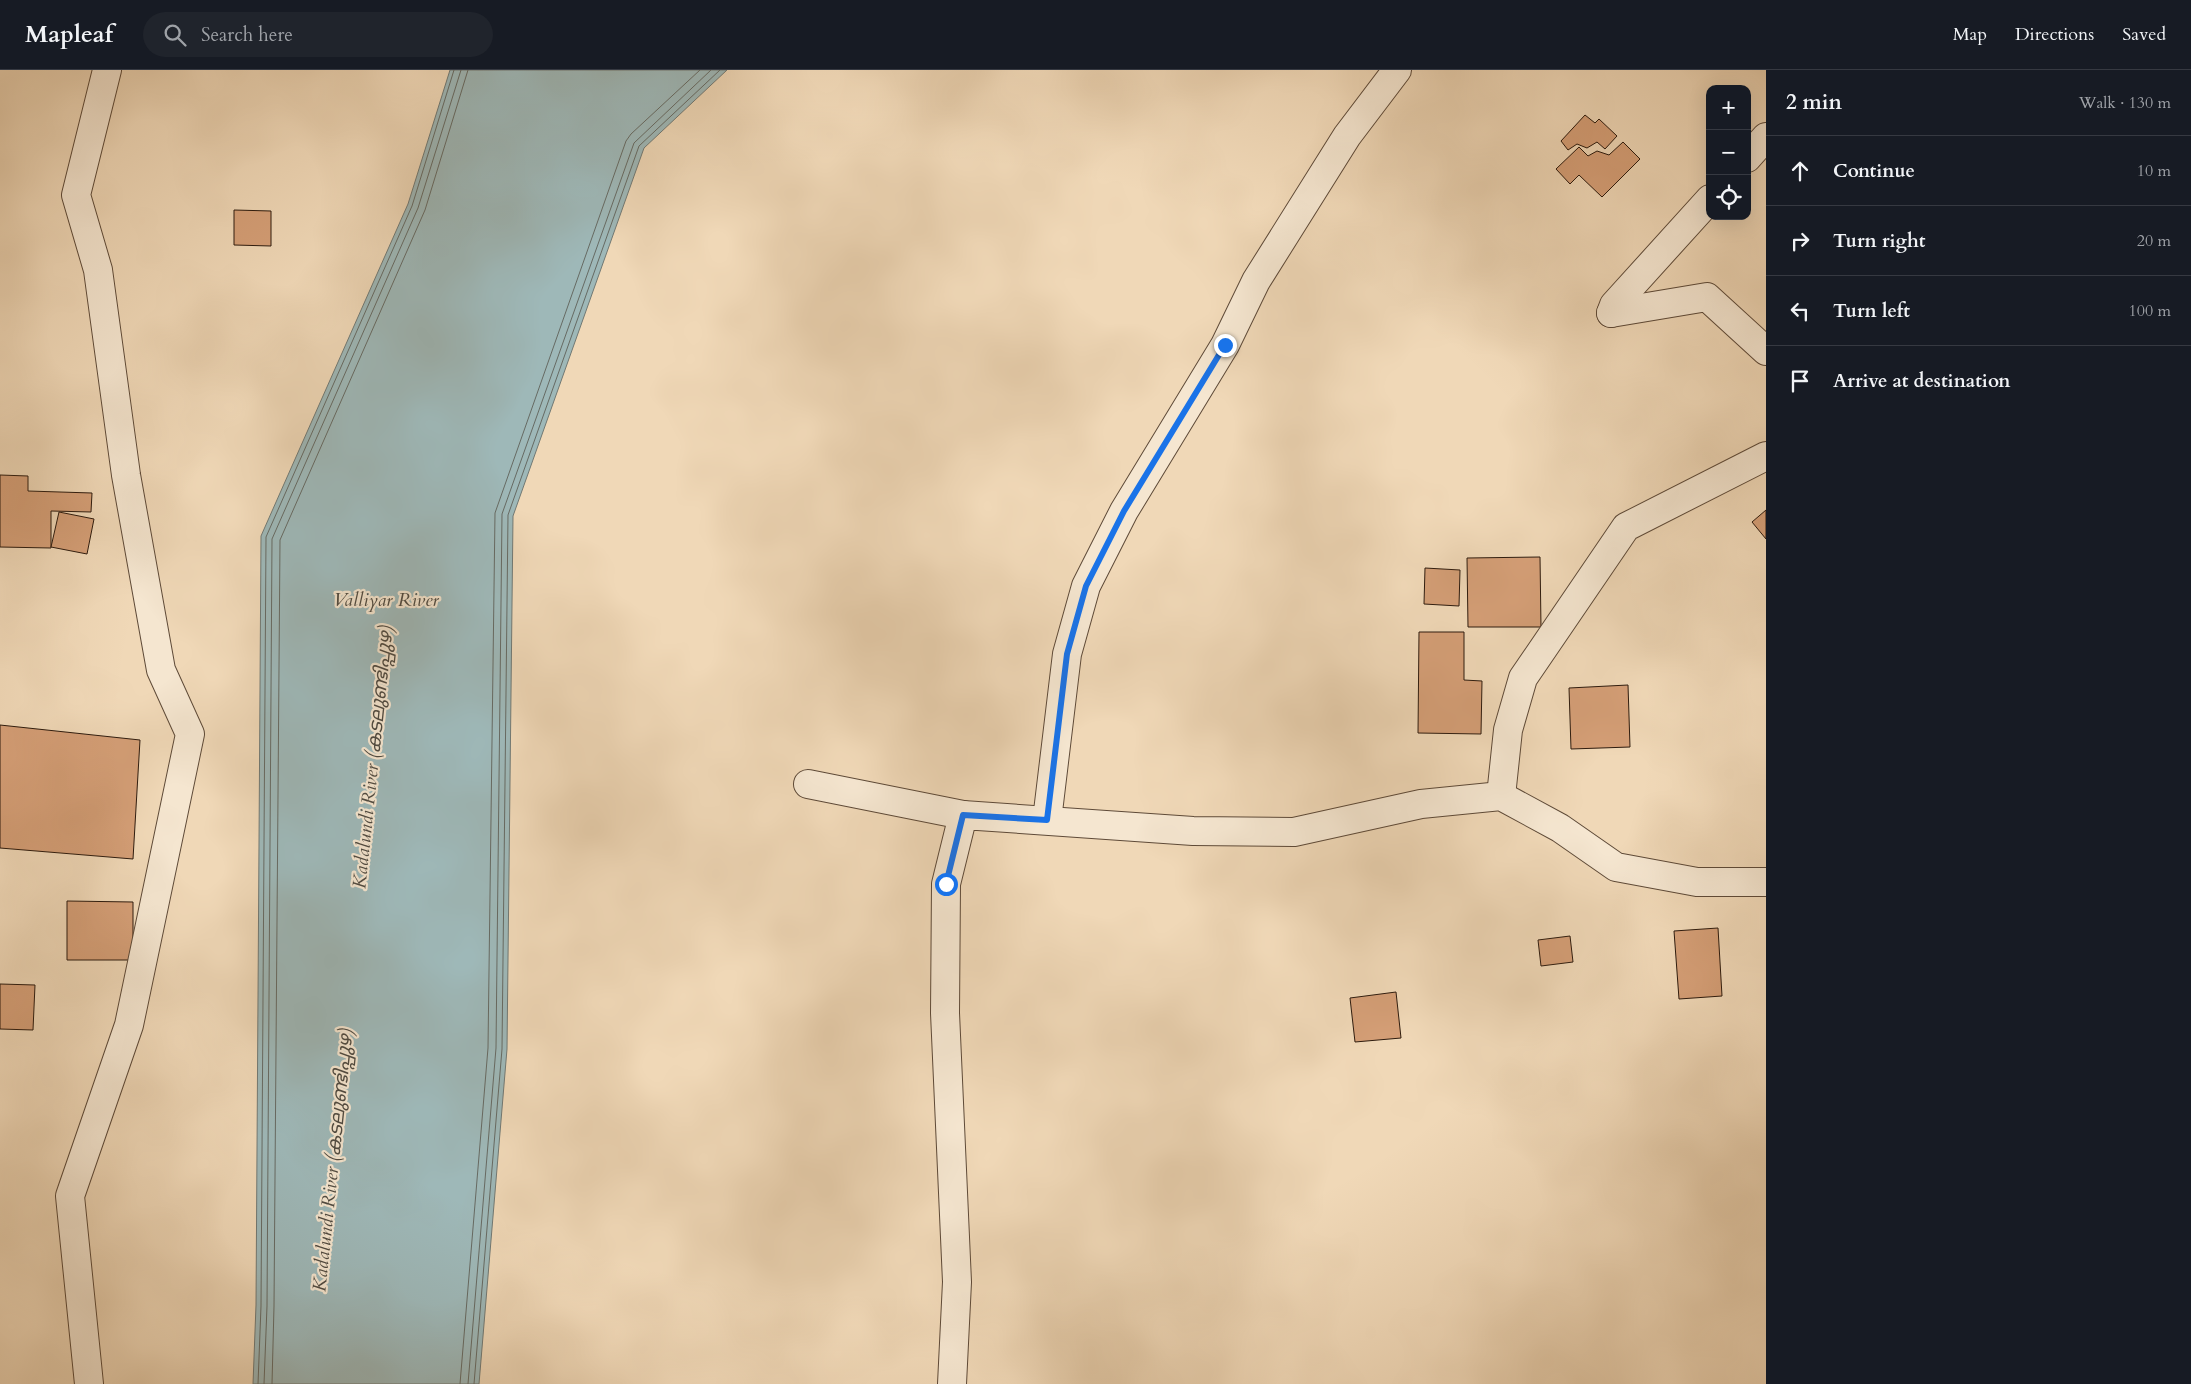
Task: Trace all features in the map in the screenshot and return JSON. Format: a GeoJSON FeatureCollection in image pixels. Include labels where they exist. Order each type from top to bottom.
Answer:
{"type":"FeatureCollection","features":[{"type":"Feature","properties":{"kind":"street"},"geometry":{"type":"LineString","coordinates":[[89,1384],[70,1196],[129,1025],[190,734],[160,670],[126,475],[98,270],[76,195],[107,70]]}},
{"type":"Feature","properties":{"kind":"street"},"geometry":{"type":"LineString","coordinates":[[1047,820],[1067,654],[1086,586],[1124,511],[1225,345],[1256,281],[1346,136],[1397,70]]}},
{"type":"Feature","properties":{"kind":"street"},"geometry":{"type":"LineString","coordinates":[[1751,154],[1766,137]]}},
{"type":"Feature","properties":{"kind":"street"},"geometry":{"type":"LineString","coordinates":[[1706,203],[1614,305],[1611,313],[1707,297],[1766,351]]}},
{"type":"Feature","properties":{"kind":"street"},"geometry":{"type":"LineString","coordinates":[[1501,796],[1508,730],[1523,678],[1626,527],[1766,456]]}},
{"type":"Feature","properties":{"kind":"street"},"geometry":{"type":"LineString","coordinates":[[808,784],[963,815],[1193,831],[1294,832],[1421,804],[1501,796],[1560,828],[1616,867],[1697,882],[1766,882]]}},
{"type":"Feature","properties":{"kind":"street"},"geometry":{"type":"LineString","coordinates":[[952,1384],[957,1282],[945,1013],[946,884],[963,815]]}},
{"type":"Feature","properties":{"kind":"water","name":"Valliyar River"},"geometry":{"type":"Polygon","coordinates":[[[450,70],[727,70],[644,148],[513,516],[507,1049],[479,1384],[253,1384],[256,1305],[261,536],[408,204],[450,70]]]}},
{"type":"Feature","properties":{"kind":"building"},"geometry":{"type":"Polygon","coordinates":[[[1585,115],[1595,123],[1599,119],[1617,136],[1605,149],[1597,142],[1587,148],[1577,144],[1568,150],[1561,141],[1585,115]]]}},
{"type":"Feature","properties":{"kind":"building"},"geometry":{"type":"Polygon","coordinates":[[[1623,142],[1640,159],[1602,197],[1579,175],[1570,184],[1556,169],[1579,147],[1588,156],[1597,151],[1609,155],[1623,142]]]}},
{"type":"Feature","properties":{"kind":"building"},"geometry":{"type":"Polygon","coordinates":[[[234,210],[271,211],[271,246],[234,245],[234,210]]]}},
{"type":"Feature","properties":{"kind":"building"},"geometry":{"type":"Polygon","coordinates":[[[0,475],[28,476],[28,491],[92,493],[91,512],[51,511],[51,548],[0,547],[0,475]]]}},
{"type":"Feature","properties":{"kind":"building"},"geometry":{"type":"Polygon","coordinates":[[[1766,510],[1766,539],[1752,522],[1766,510]]]}},
{"type":"Feature","properties":{"kind":"building"},"geometry":{"type":"Polygon","coordinates":[[[59,512],[94,519],[87,554],[51,547],[59,512]]]}},
{"type":"Feature","properties":{"kind":"building"},"geometry":{"type":"Polygon","coordinates":[[[1540,557],[1541,627],[1468,627],[1467,558],[1540,557]]]}},
{"type":"Feature","properties":{"kind":"building"},"geometry":{"type":"Polygon","coordinates":[[[1425,568],[1460,570],[1459,606],[1424,604],[1425,568]]]}},
{"type":"Feature","properties":{"kind":"building"},"geometry":{"type":"Polygon","coordinates":[[[1419,632],[1464,632],[1464,680],[1482,681],[1481,734],[1418,733],[1419,632]]]}},
{"type":"Feature","properties":{"kind":"building"},"geometry":{"type":"Polygon","coordinates":[[[1628,685],[1630,747],[1571,749],[1569,688],[1628,685]]]}},
{"type":"Feature","properties":{"kind":"building"},"geometry":{"type":"Polygon","coordinates":[[[0,725],[140,740],[133,859],[0,848],[0,725]]]}},
{"type":"Feature","properties":{"kind":"building"},"geometry":{"type":"Polygon","coordinates":[[[67,901],[133,902],[133,960],[67,960],[67,901]]]}},
{"type":"Feature","properties":{"kind":"building"},"geometry":{"type":"Polygon","coordinates":[[[1718,928],[1722,996],[1679,999],[1674,931],[1718,928]]]}},
{"type":"Feature","properties":{"kind":"building"},"geometry":{"type":"Polygon","coordinates":[[[1570,936],[1573,962],[1541,966],[1538,940],[1570,936]]]}},
{"type":"Feature","properties":{"kind":"building"},"geometry":{"type":"Polygon","coordinates":[[[0,984],[35,985],[33,1030],[0,1029],[0,984]]]}},
{"type":"Feature","properties":{"kind":"building"},"geometry":{"type":"Polygon","coordinates":[[[1396,992],[1401,1038],[1355,1042],[1350,998],[1396,992]]]}},
{"type":"Feature","properties":{"kind":"route"},"geometry":{"type":"LineString","coordinates":[[946,884],[963,815],[1047,820],[1067,654],[1086,586],[1124,511],[1225,345]]}},
{"type":"Feature","properties":{"kind":"water label","name":"Kadalundi River (കടലുണ്ടിപ്പുഴ)"},"geometry":{"type":"Point","coordinates":[373,757]}},
{"type":"Feature","properties":{"kind":"water label","name":"Kadalundi River (കടലുണ്ടിപ്പുഴ)"},"geometry":{"type":"Point","coordinates":[333,1160]}}]}
